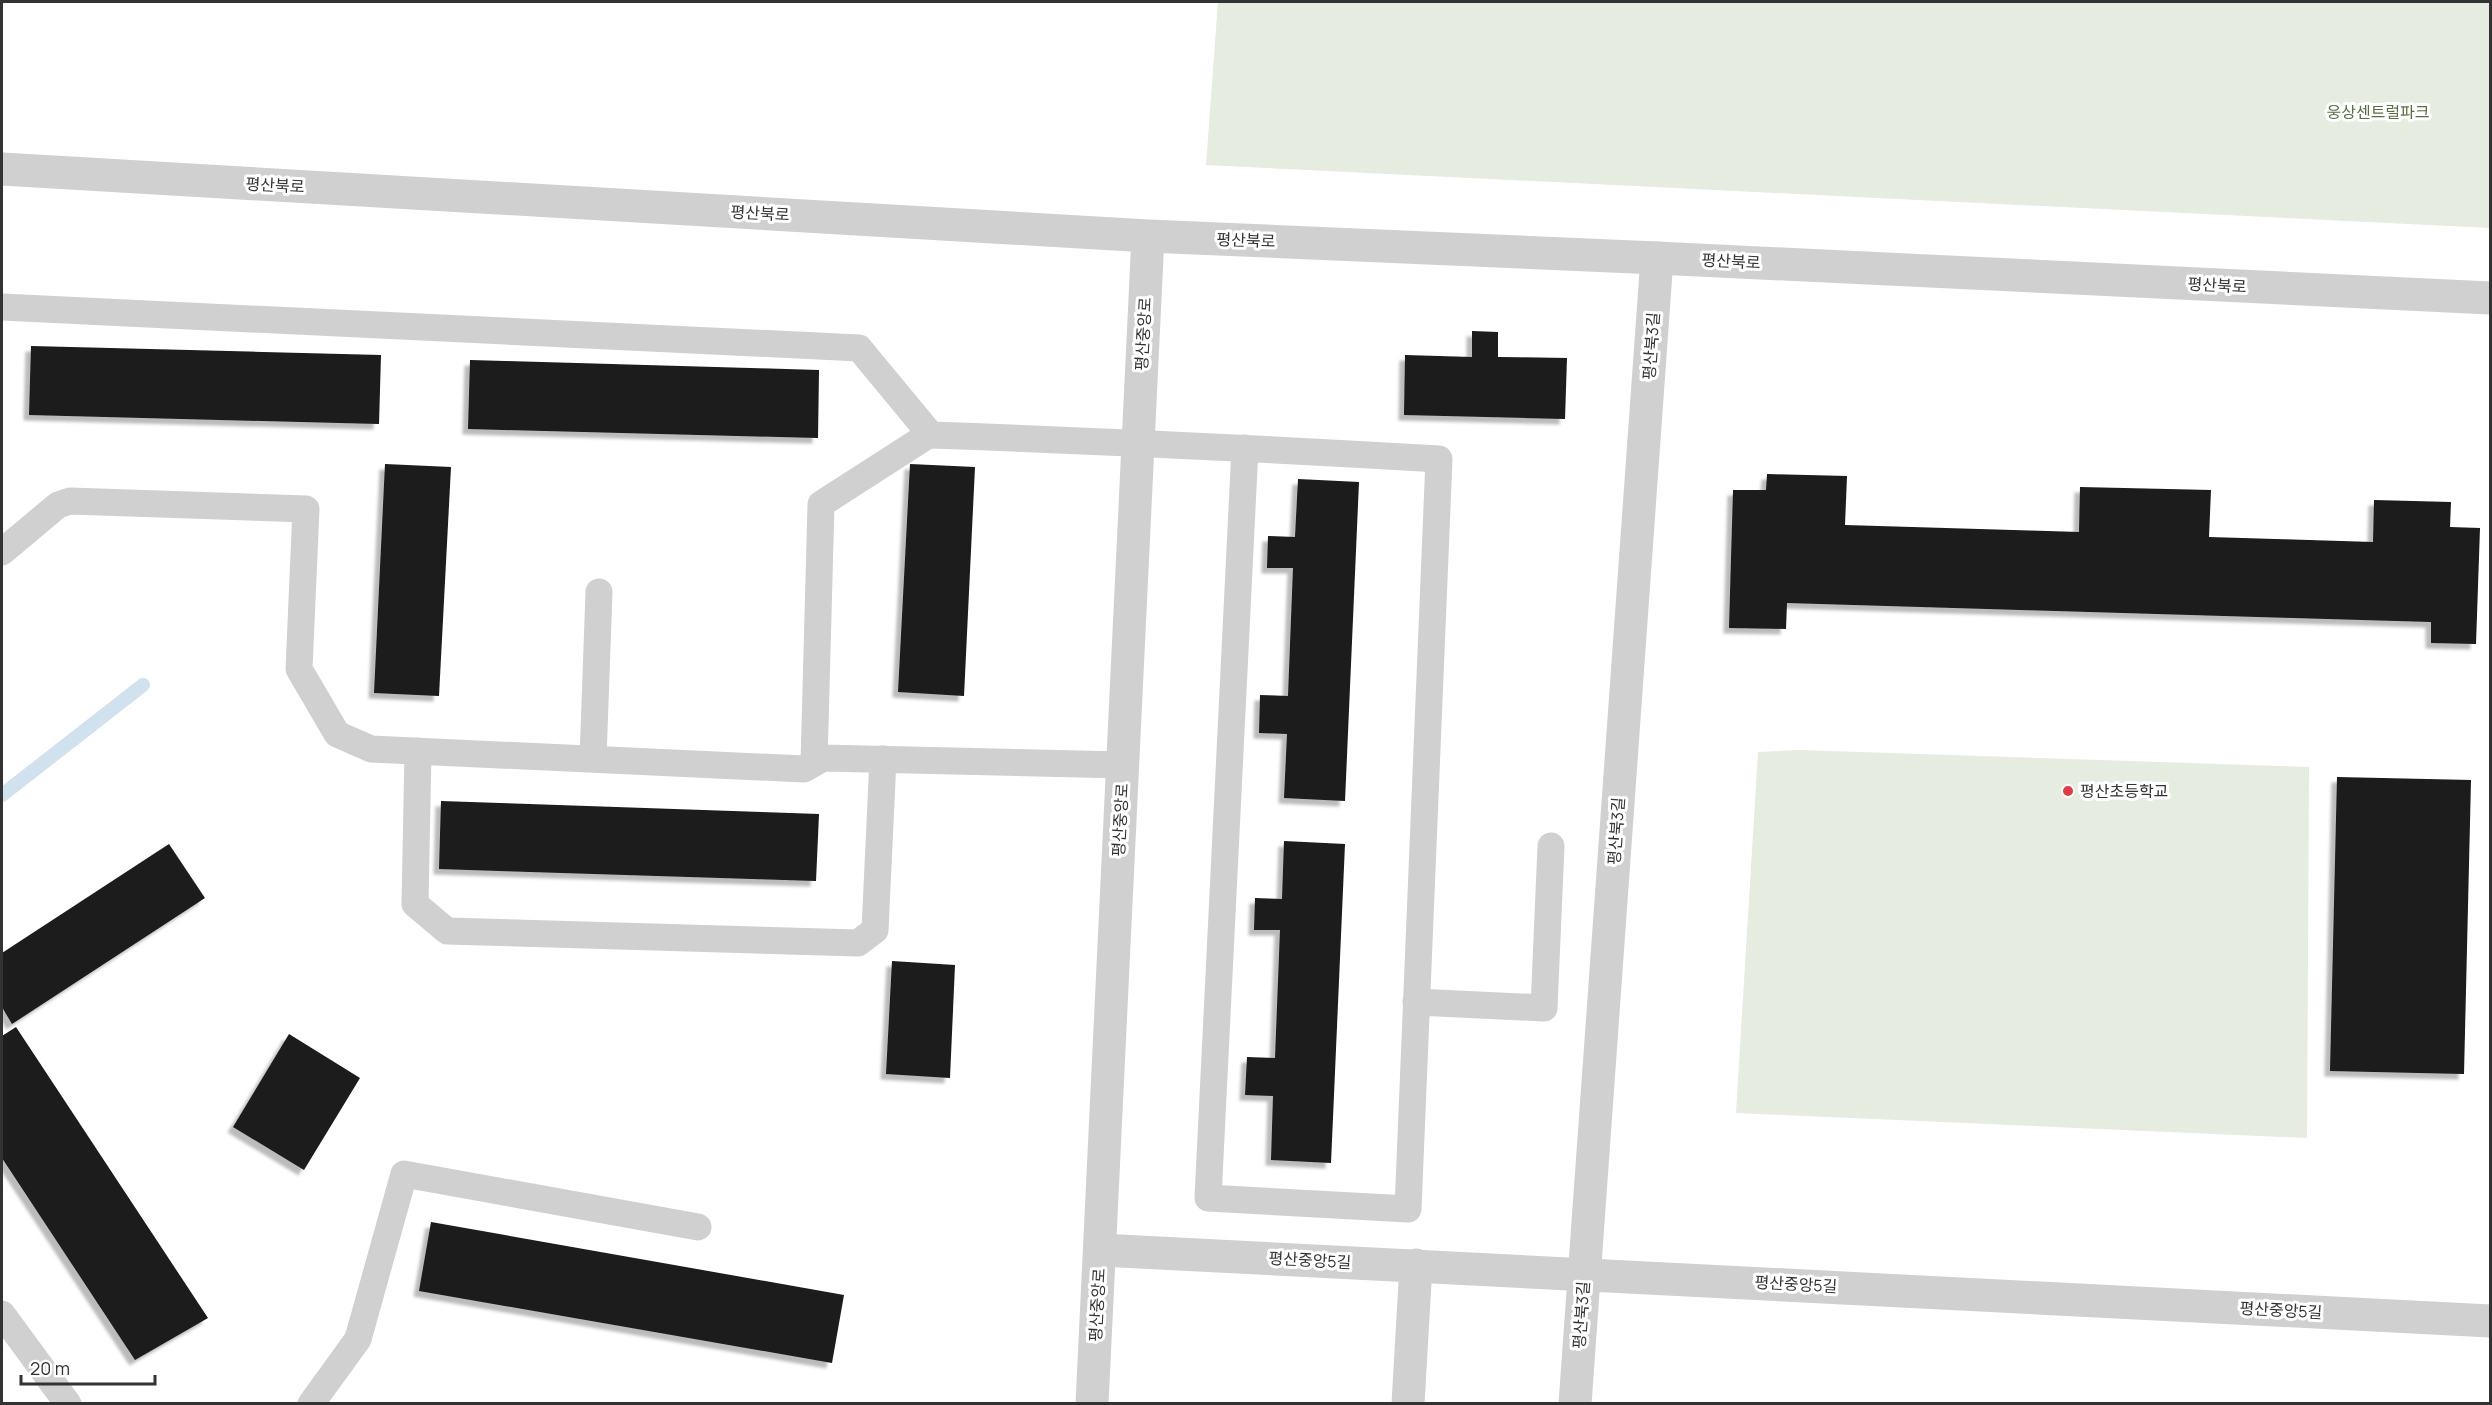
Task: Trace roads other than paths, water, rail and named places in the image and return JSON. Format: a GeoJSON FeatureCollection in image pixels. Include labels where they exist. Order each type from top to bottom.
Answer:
{"type":"FeatureCollection","features":[{"type":"Feature","properties":{"kind":"street","name":"평산북로"},"geometry":{"type":"LineString","coordinates":[[2,169],[1148,236],[2490,298]]}},
{"type":"Feature","properties":{"kind":"street","name":"평산중앙로"},"geometry":{"type":"LineString","coordinates":[[1092,1404],[1148,236]]}},
{"type":"Feature","properties":{"kind":"street","name":"평산북3길"},"geometry":{"type":"LineString","coordinates":[[1575,1404],[1657,258]]}},
{"type":"Feature","properties":{"kind":"street","name":"평산중앙5길"},"geometry":{"type":"LineString","coordinates":[[1101,1250],[2490,1321]]}},
{"type":"Feature","properties":{"kind":"street"},"geometry":{"type":"LineString","coordinates":[[1408,1404],[1416,1265]]}},
{"type":"Feature","properties":{"kind":"lane"},"geometry":{"type":"LineString","coordinates":[[2,307],[860,348],[930,434]]}},
{"type":"Feature","properties":{"kind":"lane"},"geometry":{"type":"LineString","coordinates":[[814,763],[821,504],[930,434],[1245,448],[1439,459],[1408,1209],[1208,1198],[1245,448]]}},
{"type":"Feature","properties":{"kind":"lane"},"geometry":{"type":"LineString","coordinates":[[2,552],[58,505],[70,501],[306,509],[299,669],[337,734],[371,749],[804,769],[823,758],[1122,765]]}},
{"type":"Feature","properties":{"kind":"lane"},"geometry":{"type":"LineString","coordinates":[[593,759],[599,592]]}},
{"type":"Feature","properties":{"kind":"lane"},"geometry":{"type":"LineString","coordinates":[[418,751],[415,904],[447,931],[858,943],[875,930],[883,759]]}},
{"type":"Feature","properties":{"kind":"lane"},"geometry":{"type":"LineString","coordinates":[[1416,1002],[1544,1008],[1551,846]]}},
{"type":"Feature","properties":{"kind":"lane"},"geometry":{"type":"LineString","coordinates":[[311,1404],[358,1339],[404,1174],[698,1227]]}},
{"type":"Feature","properties":{"kind":"lane"},"geometry":{"type":"LineString","coordinates":[[2,1314],[68,1404]]}},
{"type":"Feature","properties":{"kind":"waterway"},"geometry":{"type":"LineString","coordinates":[[2,795],[143,685]]}},
{"type":"Feature","properties":{"kind":"place","name":"평산초등학교"},"geometry":{"type":"Point","coordinates":[2068,791]}},
{"type":"Feature","properties":{"kind":"park label","name":"웅상센트럴파크"},"geometry":{"type":"Point","coordinates":[2378,112]}}]}
